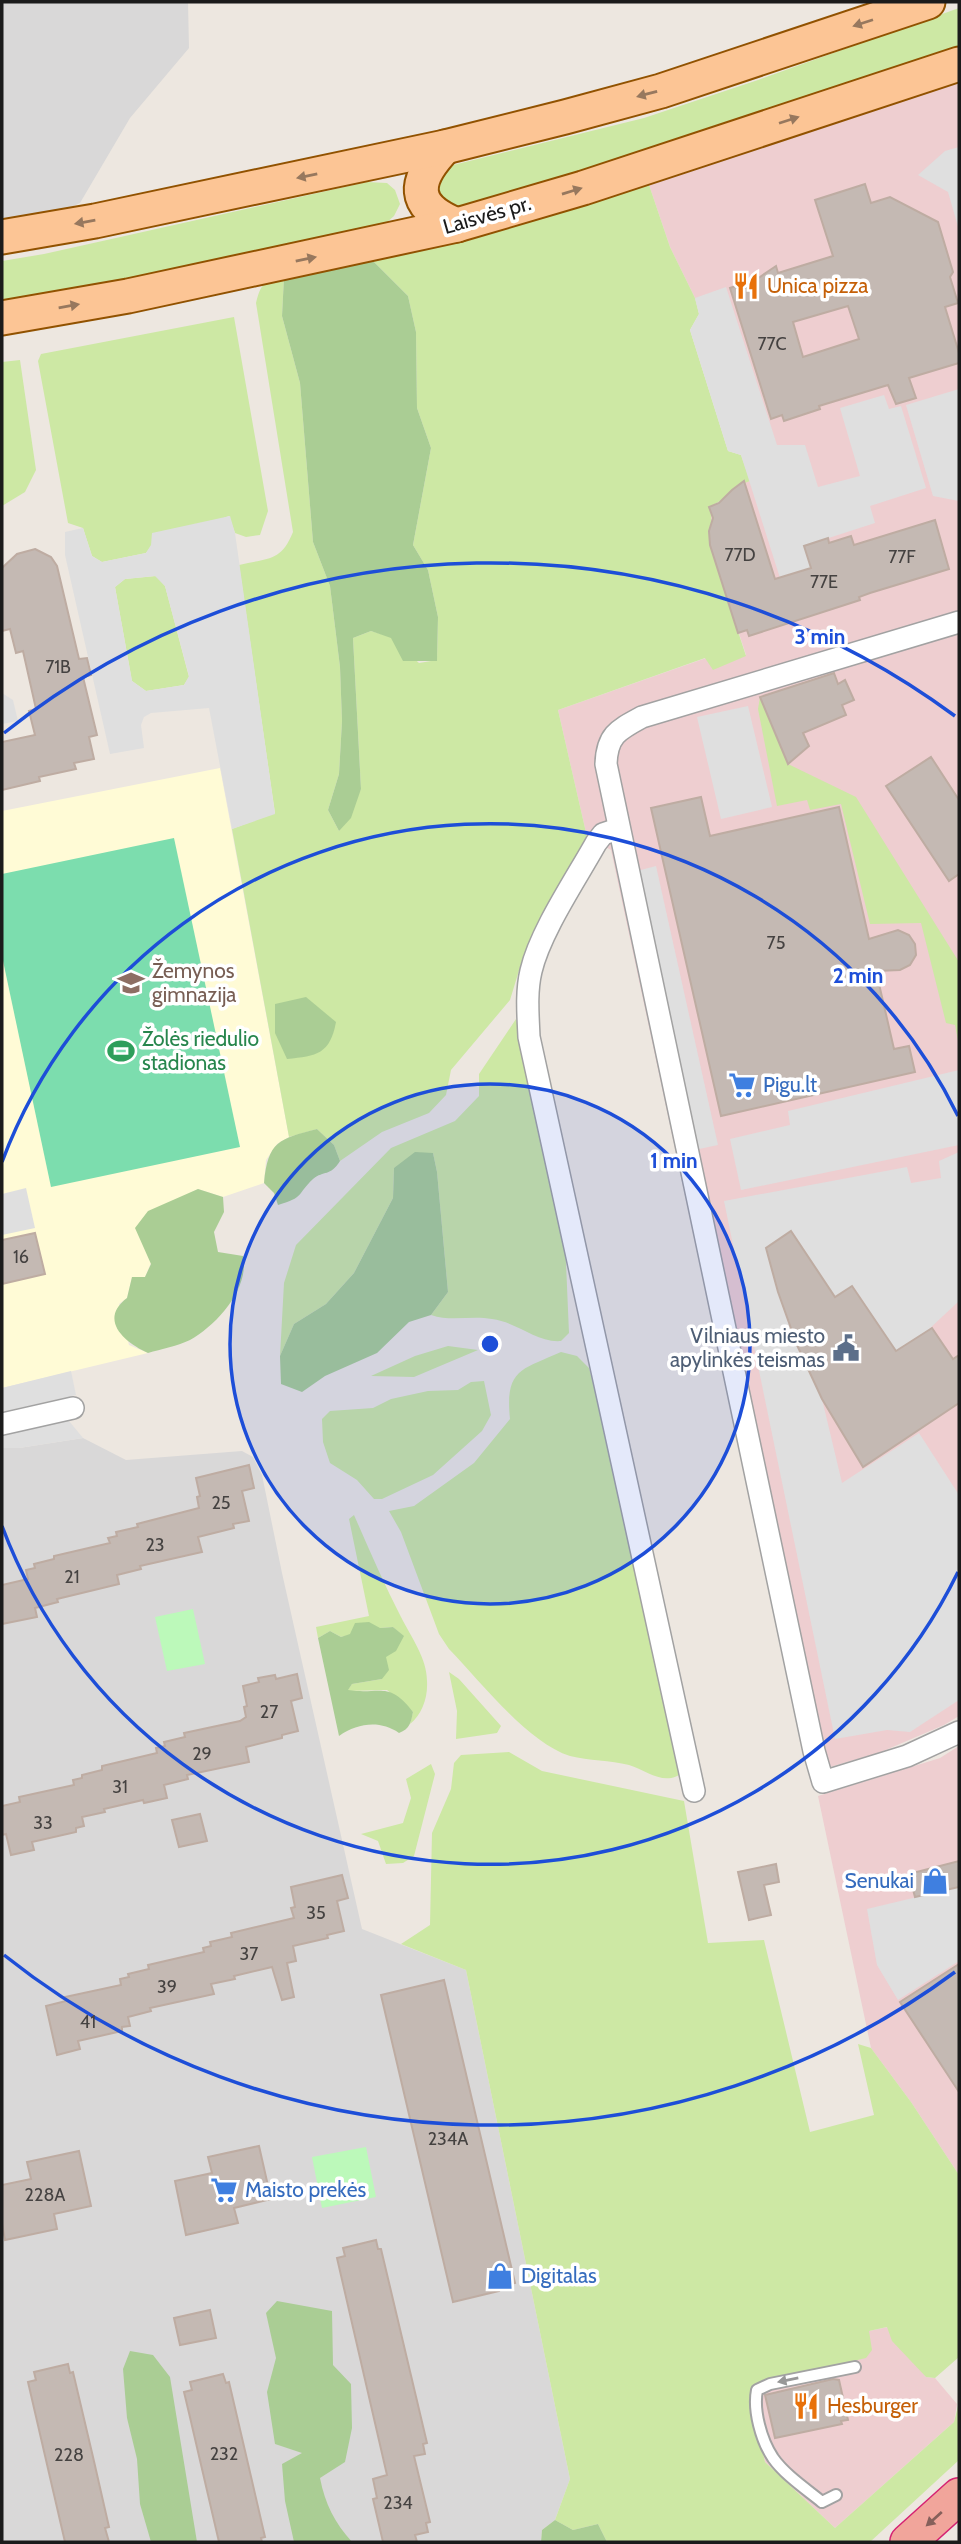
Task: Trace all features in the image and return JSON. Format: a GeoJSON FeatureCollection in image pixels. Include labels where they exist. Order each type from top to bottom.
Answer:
{"type":"FeatureCollection","features":[{"type":"Feature","properties":{"kind":"highway"},"geometry":{"type":"LineString","coordinates":[[908,2542],[959,2496]]}},
{"type":"Feature","properties":{"kind":"main road"},"geometry":{"type":"LineString","coordinates":[[2,237],[95,221],[445,147],[661,91],[928,2]]}},
{"type":"Feature","properties":{"kind":"main road","name":"Laisvės pr."},"geometry":{"type":"LineString","coordinates":[[2,318],[128,296],[457,225],[583,188],[959,64]]}},
{"type":"Feature","properties":{"kind":"main road"},"geometry":{"type":"LineString","coordinates":[[445,147],[425,170],[421,193],[425,204],[433,213],[457,225]]}},
{"type":"Feature","properties":{"kind":"main road"},"geometry":{"type":"LineString","coordinates":[[374,162],[398,176],[408,194],[406,217],[389,241]]}},
{"type":"Feature","properties":{"kind":"street"},"geometry":{"type":"LineString","coordinates":[[959,622],[642,717],[618,729],[607,747],[606,764],[814,1751],[823,1782],[907,1756],[959,1732]]}},
{"type":"Feature","properties":{"kind":"street"},"geometry":{"type":"LineString","coordinates":[[618,829],[603,834],[596,843],[541,942],[531,970],[528,1000],[529,1037],[694,1791]]}},
{"type":"Feature","properties":{"kind":"street"},"geometry":{"type":"LineString","coordinates":[[2,1424],[74,1408]]}},
{"type":"Feature","properties":{"kind":"lane"},"geometry":{"type":"LineString","coordinates":[[836,2495],[822,2501],[773,2458],[754,2403],[757,2389],[770,2384],[855,2367]]}},
{"type":"Feature","properties":{"kind":"shaded area"},"geometry":{"type":"Polygon","coordinates":[[[2,2],[188,2],[189,48],[130,118],[80,203],[60,212],[2,222],[2,2]]]}},
{"type":"Feature","properties":{"kind":"shaded area"},"geometry":{"type":"Polygon","coordinates":[[[959,82],[959,1716],[881,1752],[813,1772],[739,1447],[611,850],[587,837],[558,710],[706,658],[746,655],[710,545],[709,507],[719,503],[739,484],[749,481],[695,298],[670,247],[647,179],[959,82]]]}},
{"type":"Feature","properties":{"kind":"shaded area"},"geometry":{"type":"Polygon","coordinates":[[[959,147],[959,230],[948,192],[918,175],[945,151],[959,147]]]}},
{"type":"Feature","properties":{"kind":"shaded area"},"geometry":{"type":"Polygon","coordinates":[[[726,287],[777,445],[805,445],[818,487],[860,476],[840,408],[884,395],[889,409],[901,406],[926,488],[870,506],[875,523],[804,546],[811,568],[780,578],[741,455],[728,451],[690,330],[699,314],[695,298],[726,287]]]}},
{"type":"Feature","properties":{"kind":"shaded area"},"geometry":{"type":"Polygon","coordinates":[[[959,389],[959,501],[933,496],[906,405],[959,389]]]}},
{"type":"Feature","properties":{"kind":"shaded area"},"geometry":{"type":"Polygon","coordinates":[[[230,516],[235,533],[275,814],[232,829],[209,708],[151,713],[144,717],[141,725],[144,748],[110,754],[65,555],[65,532],[83,528],[92,556],[102,562],[146,553],[151,545],[152,533],[230,516]],[[155,576],[125,579],[115,587],[132,681],[146,691],[184,685],[189,676],[165,586],[155,576]]]}},
{"type":"Feature","properties":{"kind":"shaded area"},"geometry":{"type":"Polygon","coordinates":[[[2,693],[13,700],[18,721],[2,724],[2,693]]]}},
{"type":"Feature","properties":{"kind":"shaded area"},"geometry":{"type":"Polygon","coordinates":[[[748,706],[772,807],[721,819],[697,717],[748,706]]]}},
{"type":"Feature","properties":{"kind":"shaded area","name":"Žemynos gimnazija"},"geometry":{"type":"Polygon","coordinates":[[[220,768],[289,1137],[277,1144],[266,1160],[264,1183],[223,1197],[198,1189],[178,1199],[145,1277],[132,1277],[127,1298],[119,1304],[129,1345],[148,1353],[2,1388],[2,811],[220,768]]]}},
{"type":"Feature","properties":{"kind":"shaded area"},"geometry":{"type":"Polygon","coordinates":[[[656,866],[718,1145],[699,1149],[637,871],[656,866]]]}},
{"type":"Feature","properties":{"kind":"shaded area"},"geometry":{"type":"Polygon","coordinates":[[[959,1070],[959,1145],[741,1190],[730,1139],[790,1125],[788,1111],[959,1070]]]}},
{"type":"Feature","properties":{"kind":"shaded area"},"geometry":{"type":"Polygon","coordinates":[[[959,1152],[959,1301],[928,1330],[896,1351],[853,1286],[835,1297],[792,1231],[766,1248],[797,1345],[822,1399],[842,1483],[919,1433],[959,1495],[959,1700],[910,1732],[887,1730],[835,1739],[724,1201],[907,1167],[911,1183],[941,1178],[939,1161],[959,1152]]]}},
{"type":"Feature","properties":{"kind":"shaded area"},"geometry":{"type":"Polygon","coordinates":[[[26,1188],[35,1228],[2,1235],[2,1194],[26,1188]]]}},
{"type":"Feature","properties":{"kind":"shaded area"},"geometry":{"type":"Polygon","coordinates":[[[71,1371],[76,1395],[2,1412],[2,1388],[71,1371]]]}},
{"type":"Feature","properties":{"kind":"shaded area"},"geometry":{"type":"Polygon","coordinates":[[[69,1421],[83,1438],[2,1448],[2,1434],[69,1421]]]}},
{"type":"Feature","properties":{"kind":"shaded area"},"geometry":{"type":"Polygon","coordinates":[[[83,1438],[126,1460],[242,1451],[253,1457],[262,1475],[362,1929],[466,1970],[570,2479],[555,2520],[542,2530],[541,2542],[2,2542],[2,1448],[83,1438]]]}},
{"type":"Feature","properties":{"kind":"shaded area"},"geometry":{"type":"Polygon","coordinates":[[[959,1746],[959,2175],[911,2102],[871,2048],[818,1796],[940,1758],[959,1746]]]}},
{"type":"Feature","properties":{"kind":"shaded area"},"geometry":{"type":"Polygon","coordinates":[[[959,1887],[959,1961],[898,2000],[877,1965],[867,1909],[959,1887]]]}},
{"type":"Feature","properties":{"kind":"shaded area"},"geometry":{"type":"Polygon","coordinates":[[[888,2327],[926,2377],[935,2378],[957,2404],[954,2422],[835,2528],[765,2462],[750,2393],[764,2382],[869,2331],[888,2327]]]}},
{"type":"Feature","properties":{"kind":"green space"},"geometry":{"type":"Polygon","coordinates":[[[959,8],[959,50],[463,210],[435,201],[437,169],[644,118],[959,8]]]}},
{"type":"Feature","properties":{"kind":"green space"},"geometry":{"type":"Polygon","coordinates":[[[647,179],[670,247],[695,298],[699,314],[690,330],[728,451],[741,455],[750,481],[709,507],[710,545],[746,656],[713,670],[705,658],[558,710],[587,837],[524,954],[510,1000],[451,1070],[446,1095],[429,1113],[382,1132],[340,1161],[334,1145],[317,1129],[289,1137],[232,829],[275,813],[239,565],[278,554],[284,549],[293,532],[256,303],[258,296],[264,284],[284,277],[282,316],[300,383],[313,542],[330,586],[340,667],[342,721],[339,774],[328,810],[339,831],[361,789],[353,638],[371,631],[391,637],[419,663],[437,660],[438,617],[428,570],[413,545],[431,448],[417,408],[416,332],[408,296],[371,259],[647,179]]]}},
{"type":"Feature","properties":{"kind":"green space"},"geometry":{"type":"Polygon","coordinates":[[[367,182],[387,183],[395,190],[400,204],[394,216],[377,231],[2,304],[2,261],[367,182]]]}},
{"type":"Feature","properties":{"kind":"green space"},"geometry":{"type":"Polygon","coordinates":[[[371,259],[408,296],[416,332],[417,408],[431,448],[413,545],[428,570],[438,617],[437,661],[403,661],[391,638],[371,631],[353,638],[361,789],[351,818],[339,831],[328,810],[339,774],[342,721],[340,667],[330,586],[313,542],[300,383],[282,316],[284,277],[371,259]]]}},
{"type":"Feature","properties":{"kind":"green space"},"geometry":{"type":"Polygon","coordinates":[[[234,317],[268,511],[260,535],[246,537],[235,533],[229,516],[151,546],[146,553],[102,562],[92,556],[83,528],[68,523],[38,361],[41,354],[234,317]]]}},
{"type":"Feature","properties":{"kind":"green space"},"geometry":{"type":"Polygon","coordinates":[[[20,360],[36,470],[25,492],[2,506],[2,362],[20,360]]]}},
{"type":"Feature","properties":{"kind":"green space"},"geometry":{"type":"Polygon","coordinates":[[[156,576],[165,586],[189,677],[184,685],[146,691],[132,681],[115,587],[125,579],[156,576]]]}},
{"type":"Feature","properties":{"kind":"green space"},"geometry":{"type":"Polygon","coordinates":[[[760,697],[788,764],[856,797],[959,962],[959,1046],[955,1025],[946,1023],[921,923],[870,924],[841,804],[810,810],[807,800],[777,806],[758,709],[760,697]]]}},
{"type":"Feature","properties":{"kind":"green space","name":"Žolės riedulio stadionas"},"geometry":{"type":"Polygon","coordinates":[[[174,838],[240,1147],[51,1187],[2,956],[2,874],[174,838]]]}},
{"type":"Feature","properties":{"kind":"green space"},"geometry":{"type":"Polygon","coordinates":[[[306,997],[336,1022],[333,1033],[321,1051],[287,1059],[275,1033],[275,1004],[306,997]]]}},
{"type":"Feature","properties":{"kind":"green space"},"geometry":{"type":"Polygon","coordinates":[[[516,1019],[565,1240],[569,1333],[561,1341],[552,1341],[501,1321],[431,1315],[448,1292],[433,1153],[394,1168],[393,1198],[354,1273],[326,1304],[294,1324],[280,1356],[284,1283],[296,1245],[391,1148],[455,1121],[479,1096],[479,1074],[516,1019]]]}},
{"type":"Feature","properties":{"kind":"green space"},"geometry":{"type":"Polygon","coordinates":[[[317,1129],[334,1145],[340,1161],[330,1171],[313,1179],[296,1197],[278,1205],[274,1193],[264,1183],[273,1150],[285,1139],[317,1129]]]}},
{"type":"Feature","properties":{"kind":"green space"},"geometry":{"type":"Polygon","coordinates":[[[415,1152],[433,1153],[448,1292],[431,1315],[409,1322],[377,1353],[325,1376],[302,1392],[281,1384],[280,1356],[294,1324],[326,1304],[354,1273],[393,1198],[394,1168],[415,1152]]]}},
{"type":"Feature","properties":{"kind":"green space"},"geometry":{"type":"Polygon","coordinates":[[[198,1189],[223,1197],[224,1212],[214,1232],[218,1252],[243,1256],[241,1281],[229,1304],[211,1325],[190,1340],[148,1353],[124,1337],[115,1322],[115,1314],[127,1298],[132,1277],[145,1277],[151,1264],[135,1228],[148,1211],[198,1189]]]}},
{"type":"Feature","properties":{"kind":"green space"},"geometry":{"type":"Polygon","coordinates":[[[448,1346],[478,1350],[414,1377],[371,1376],[415,1356],[448,1346]]]}},
{"type":"Feature","properties":{"kind":"green space"},"geometry":{"type":"Polygon","coordinates":[[[561,1352],[577,1356],[589,1368],[624,1499],[684,1771],[670,1778],[657,1777],[622,1763],[570,1756],[554,1749],[521,1725],[449,1649],[439,1634],[401,1532],[389,1511],[414,1506],[474,1463],[510,1419],[510,1390],[513,1381],[526,1368],[561,1352]]]}},
{"type":"Feature","properties":{"kind":"green space"},"geometry":{"type":"Polygon","coordinates":[[[484,1381],[491,1415],[482,1431],[433,1475],[382,1499],[374,1499],[357,1480],[330,1463],[323,1442],[322,1419],[330,1411],[373,1408],[391,1399],[428,1391],[458,1390],[471,1382],[484,1381]]]}},
{"type":"Feature","properties":{"kind":"green space"},"geometry":{"type":"Polygon","coordinates":[[[354,1515],[424,1664],[427,1681],[425,1699],[418,1715],[410,1724],[413,1712],[387,1690],[347,1691],[352,1684],[382,1679],[385,1657],[403,1636],[393,1627],[341,1637],[330,1631],[318,1638],[316,1627],[369,1616],[349,1519],[354,1515]]]}},
{"type":"Feature","properties":{"kind":"green space"},"geometry":{"type":"Polygon","coordinates":[[[193,1609],[205,1664],[167,1671],[155,1617],[193,1609]]]}},
{"type":"Feature","properties":{"kind":"green space"},"geometry":{"type":"Polygon","coordinates":[[[369,1622],[380,1628],[393,1627],[404,1636],[396,1651],[386,1657],[389,1670],[382,1679],[352,1684],[348,1690],[390,1692],[405,1702],[413,1712],[412,1719],[408,1727],[399,1733],[384,1726],[369,1725],[354,1728],[339,1736],[318,1638],[330,1631],[341,1637],[350,1634],[355,1623],[369,1622]]]}},
{"type":"Feature","properties":{"kind":"green space"},"geometry":{"type":"Polygon","coordinates":[[[449,1672],[459,1679],[501,1726],[497,1733],[456,1739],[457,1711],[449,1672]]]}},
{"type":"Feature","properties":{"kind":"green space"},"geometry":{"type":"Polygon","coordinates":[[[509,1752],[542,1771],[684,1801],[708,1943],[764,1940],[810,2132],[874,2115],[858,2044],[871,2048],[911,2102],[959,2175],[959,2357],[935,2378],[926,2377],[892,2341],[887,2327],[869,2331],[872,2350],[866,2358],[764,2382],[750,2393],[765,2462],[835,2528],[954,2422],[959,2402],[959,2460],[870,2542],[607,2542],[598,2524],[573,2530],[555,2520],[570,2479],[466,1970],[401,1944],[430,1925],[432,1833],[451,1789],[454,1763],[461,1755],[509,1752]]]}},
{"type":"Feature","properties":{"kind":"green space"},"geometry":{"type":"Polygon","coordinates":[[[431,1764],[435,1774],[414,1856],[403,1863],[386,1864],[378,1841],[361,1834],[403,1823],[411,1798],[406,1779],[431,1764]]]}},
{"type":"Feature","properties":{"kind":"green space"},"geometry":{"type":"Polygon","coordinates":[[[366,2147],[376,2197],[322,2208],[312,2157],[366,2147]]]}},
{"type":"Feature","properties":{"kind":"green space"},"geometry":{"type":"Polygon","coordinates":[[[277,2301],[332,2311],[333,2365],[351,2384],[352,2428],[345,2462],[320,2478],[332,2513],[352,2542],[294,2542],[285,2501],[282,2464],[302,2453],[275,2444],[267,2392],[276,2358],[266,2313],[277,2301]]]}},
{"type":"Feature","properties":{"kind":"green space"},"geometry":{"type":"Polygon","coordinates":[[[130,2351],[153,2355],[170,2377],[197,2542],[151,2542],[140,2504],[137,2459],[127,2418],[123,2369],[130,2351]]]}},
{"type":"Feature","properties":{"kind":"green space"},"geometry":{"type":"Polygon","coordinates":[[[555,2520],[573,2530],[598,2524],[607,2542],[541,2542],[542,2530],[555,2520]]]}},
{"type":"Feature","properties":{"kind":"building"},"geometry":{"type":"Polygon","coordinates":[[[865,184],[871,203],[890,197],[938,222],[953,272],[950,277],[958,303],[945,307],[959,353],[959,363],[909,378],[916,398],[896,404],[888,385],[819,406],[820,409],[784,421],[782,415],[771,419],[730,288],[757,279],[776,266],[778,273],[833,256],[815,200],[865,184]],[[848,306],[793,322],[803,357],[859,339],[848,306]]]}},
{"type":"Feature","properties":{"kind":"building"},"geometry":{"type":"Polygon","coordinates":[[[744,481],[775,579],[811,568],[804,546],[828,538],[829,543],[851,536],[854,545],[935,520],[949,569],[870,593],[859,597],[860,600],[749,636],[747,630],[738,633],[710,545],[709,531],[713,518],[709,507],[719,503],[744,481]]]}},
{"type":"Feature","properties":{"kind":"building"},"geometry":{"type":"Polygon","coordinates":[[[35,549],[51,557],[57,566],[79,659],[87,658],[91,675],[83,677],[97,735],[89,737],[94,759],[74,763],[76,769],[39,777],[40,781],[2,790],[2,742],[35,735],[29,711],[36,709],[23,651],[16,653],[10,629],[2,631],[2,568],[17,554],[35,549]]]}},
{"type":"Feature","properties":{"kind":"building"},"geometry":{"type":"Polygon","coordinates":[[[834,673],[838,684],[845,680],[854,700],[842,705],[846,715],[803,733],[809,746],[788,764],[760,697],[834,673]]]}},
{"type":"Feature","properties":{"kind":"building"},"geometry":{"type":"Polygon","coordinates":[[[931,757],[959,800],[959,874],[949,881],[886,786],[931,757]]]}},
{"type":"Feature","properties":{"kind":"building"},"geometry":{"type":"Polygon","coordinates":[[[701,797],[710,836],[839,807],[869,939],[898,930],[909,935],[915,944],[916,955],[910,965],[900,970],[876,971],[894,1049],[909,1046],[915,1072],[721,1116],[651,808],[701,797]]]}},
{"type":"Feature","properties":{"kind":"building","name":"Vilniaus miesto apylinkės teismas"},"geometry":{"type":"Polygon","coordinates":[[[791,1231],[835,1297],[852,1286],[896,1351],[932,1328],[953,1359],[959,1355],[959,1403],[863,1467],[822,1399],[797,1345],[778,1292],[766,1248],[791,1231]]]}},
{"type":"Feature","properties":{"kind":"building"},"geometry":{"type":"Polygon","coordinates":[[[35,1233],[45,1274],[2,1284],[2,1240],[35,1233]]]}},
{"type":"Feature","properties":{"kind":"building"},"geometry":{"type":"Polygon","coordinates":[[[249,1465],[254,1488],[242,1491],[249,1521],[233,1524],[234,1528],[198,1537],[202,1552],[140,1566],[141,1569],[117,1575],[119,1584],[57,1599],[58,1602],[35,1608],[37,1617],[2,1624],[2,1585],[28,1579],[26,1570],[35,1568],[34,1564],[54,1559],[54,1556],[110,1543],[108,1538],[117,1536],[116,1532],[138,1527],[137,1524],[199,1508],[197,1497],[200,1496],[196,1478],[249,1465]]]}},
{"type":"Feature","properties":{"kind":"building"},"geometry":{"type":"Polygon","coordinates":[[[297,1674],[302,1698],[291,1701],[298,1731],[246,1747],[249,1762],[187,1775],[188,1779],[164,1785],[167,1798],[144,1803],[143,1800],[82,1817],[84,1826],[76,1828],[76,1832],[32,1842],[34,1850],[11,1855],[6,1834],[2,1835],[2,1806],[20,1802],[19,1797],[74,1785],[73,1780],[102,1770],[102,1766],[157,1753],[156,1748],[165,1746],[164,1742],[185,1737],[184,1733],[240,1721],[246,1717],[244,1707],[247,1706],[243,1686],[259,1682],[258,1678],[275,1675],[276,1679],[297,1674]]]}},
{"type":"Feature","properties":{"kind":"building"},"geometry":{"type":"Polygon","coordinates":[[[200,1814],[207,1841],[179,1847],[172,1820],[200,1814]]]}},
{"type":"Feature","properties":{"kind":"building","name":"Senukai"},"geometry":{"type":"Polygon","coordinates":[[[959,1861],[959,1887],[915,1897],[909,1874],[959,1861]]]}},
{"type":"Feature","properties":{"kind":"building"},"geometry":{"type":"Polygon","coordinates":[[[776,1864],[779,1882],[764,1885],[771,1915],[749,1920],[738,1872],[776,1864]]]}},
{"type":"Feature","properties":{"kind":"building"},"geometry":{"type":"Polygon","coordinates":[[[342,1875],[348,1898],[337,1901],[344,1931],[327,1935],[328,1938],[293,1946],[296,1961],[287,1963],[294,1997],[282,2000],[272,1967],[234,1976],[235,1979],[211,1984],[214,1994],[150,2008],[151,2011],[128,2017],[130,2026],[122,2027],[122,2031],[78,2041],[80,2049],[57,2055],[46,2006],[66,2001],[65,1997],[121,1985],[120,1979],[129,1977],[128,1974],[149,1969],[148,1965],[204,1952],[203,1948],[211,1946],[210,1942],[232,1937],[231,1933],[294,1918],[291,1887],[342,1875]]]}},
{"type":"Feature","properties":{"kind":"building"},"geometry":{"type":"Polygon","coordinates":[[[959,1964],[959,2092],[900,2002],[959,1964]]]}},
{"type":"Feature","properties":{"kind":"building"},"geometry":{"type":"Polygon","coordinates":[[[444,1980],[515,2283],[498,2286],[499,2291],[453,2302],[381,1995],[444,1980]]]}},
{"type":"Feature","properties":{"kind":"building"},"geometry":{"type":"Polygon","coordinates":[[[259,2146],[271,2199],[234,2208],[238,2223],[186,2235],[175,2181],[212,2173],[208,2157],[259,2146]]]}},
{"type":"Feature","properties":{"kind":"building"},"geometry":{"type":"Polygon","coordinates":[[[79,2151],[91,2206],[54,2214],[57,2229],[5,2240],[2,2224],[2,2185],[31,2179],[27,2162],[79,2151]]]}},
{"type":"Feature","properties":{"kind":"building"},"geometry":{"type":"Polygon","coordinates":[[[376,2240],[378,2249],[381,2249],[427,2443],[423,2444],[425,2454],[414,2456],[430,2522],[426,2523],[428,2532],[415,2535],[417,2542],[383,2542],[373,2499],[377,2498],[373,2479],[387,2475],[337,2258],[345,2256],[343,2248],[376,2240]]]}},
{"type":"Feature","properties":{"kind":"building"},"geometry":{"type":"Polygon","coordinates":[[[210,2310],[216,2338],[180,2345],[174,2318],[210,2310]]]}},
{"type":"Feature","properties":{"kind":"building"},"geometry":{"type":"Polygon","coordinates":[[[68,2364],[70,2373],[73,2372],[93,2457],[109,2527],[105,2528],[109,2542],[65,2542],[28,2382],[36,2380],[34,2372],[68,2364]]]}},
{"type":"Feature","properties":{"kind":"building"},"geometry":{"type":"Polygon","coordinates":[[[223,2374],[226,2383],[229,2382],[249,2468],[265,2537],[261,2538],[262,2542],[219,2542],[184,2392],[192,2390],[190,2382],[223,2374]]]}},
{"type":"Feature","properties":{"kind":"building","name":"Hesburger"},"geometry":{"type":"Polygon","coordinates":[[[833,2379],[839,2380],[848,2420],[841,2421],[842,2424],[775,2438],[765,2395],[833,2379]]]}},
{"type":"Feature","properties":{"kind":"place","name":"Unica pizza"},"geometry":{"type":"Point","coordinates":[746,286]}},
{"type":"Feature","properties":{"kind":"place","name":"Žemynos gimnazija"},"geometry":{"type":"Point","coordinates":[131,983]}},
{"type":"Feature","properties":{"kind":"place","name":"Žolės riedulio stadionas"},"geometry":{"type":"Point","coordinates":[121,1051]}},
{"type":"Feature","properties":{"kind":"place","name":"Pigu.lt"},"geometry":{"type":"Point","coordinates":[742,1085]}},
{"type":"Feature","properties":{"kind":"place","name":"Vilniaus miesto apylinkės teismas"},"geometry":{"type":"Point","coordinates":[846,1348]}},
{"type":"Feature","properties":{"kind":"place","name":"Senukai"},"geometry":{"type":"Point","coordinates":[935,1881]}},
{"type":"Feature","properties":{"kind":"place","name":"Maisto prekės"},"geometry":{"type":"Point","coordinates":[224,2190]}},
{"type":"Feature","properties":{"kind":"place","name":"Digitalas"},"geometry":{"type":"Point","coordinates":[500,2276]}},
{"type":"Feature","properties":{"kind":"place","name":"Hesburger"},"geometry":{"type":"Point","coordinates":[806,2406]}}]}
